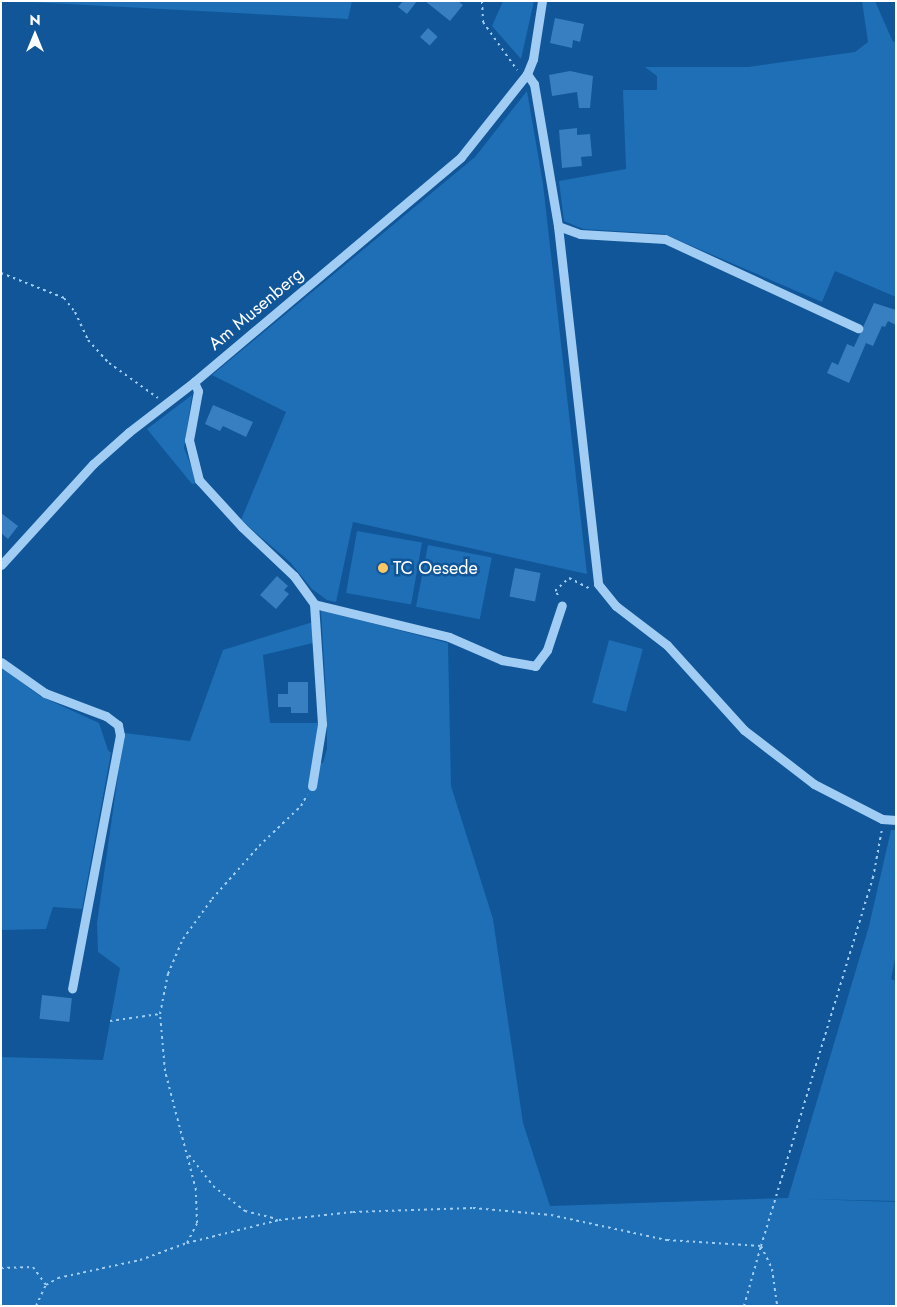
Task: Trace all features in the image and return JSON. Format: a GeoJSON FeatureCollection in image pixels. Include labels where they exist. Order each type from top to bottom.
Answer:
{"type":"FeatureCollection","features":[{"type":"Feature","properties":{"kind":"street"},"geometry":{"type":"LineString","coordinates":[[542,1],[533,59],[527,74],[534,84],[558,226],[598,584],[616,606],[667,645],[744,730],[814,784],[882,819],[896,820]]}},
{"type":"Feature","properties":{"kind":"street","name":"Am Musenberg"},"geometry":{"type":"LineString","coordinates":[[1,565],[93,464],[194,382],[461,157],[527,74]]}},
{"type":"Feature","properties":{"kind":"street"},"geometry":{"type":"LineString","coordinates":[[558,226],[580,234],[665,239],[858,328]]}},
{"type":"Feature","properties":{"kind":"street"},"geometry":{"type":"LineString","coordinates":[[194,382],[198,391],[189,440],[199,480],[242,527],[294,576],[314,604],[322,724],[312,786]]}},
{"type":"Feature","properties":{"kind":"street"},"geometry":{"type":"LineString","coordinates":[[314,604],[449,637],[502,660],[535,666],[547,650],[562,605]]}},
{"type":"Feature","properties":{"kind":"street"},"geometry":{"type":"LineString","coordinates":[[1,662],[45,693],[106,716],[118,725],[120,735],[72,988]]}},
{"type":"Feature","properties":{"kind":"path"},"geometry":{"type":"LineString","coordinates":[[482,1],[483,22],[516,69],[527,74]]}},
{"type":"Feature","properties":{"kind":"path"},"geometry":{"type":"LineString","coordinates":[[1,273],[64,298],[75,312],[88,340],[109,363],[166,404]]}},
{"type":"Feature","properties":{"kind":"path"},"geometry":{"type":"LineString","coordinates":[[562,605],[555,591],[569,578]]}},
{"type":"Feature","properties":{"kind":"path"},"geometry":{"type":"LineString","coordinates":[[187,1243],[197,1223],[196,1190],[188,1153],[165,1072],[160,1014],[168,974],[183,939],[212,899],[259,846],[301,806],[312,786]]}},
{"type":"Feature","properties":{"kind":"path"},"geometry":{"type":"LineString","coordinates":[[744,1306],[873,878],[882,833],[882,819]]}},
{"type":"Feature","properties":{"kind":"path"},"geometry":{"type":"LineString","coordinates":[[110,1021],[160,1014]]}},
{"type":"Feature","properties":{"kind":"path"},"geometry":{"type":"LineString","coordinates":[[188,1153],[213,1186],[245,1211],[279,1220]]}},
{"type":"Feature","properties":{"kind":"path"},"geometry":{"type":"LineString","coordinates":[[36,1306],[46,1285],[86,1270],[140,1260],[187,1243],[279,1220],[353,1212],[473,1208],[551,1215],[667,1240],[761,1246]]}},
{"type":"Feature","properties":{"kind":"path"},"geometry":{"type":"LineString","coordinates":[[761,1246],[772,1269],[777,1306]]}},
{"type":"Feature","properties":{"kind":"path"},"geometry":{"type":"LineString","coordinates":[[1,1268],[33,1267],[46,1285]]}},
{"type":"Feature","properties":{"kind":"shaded area"},"geometry":{"type":"Polygon","coordinates":[[[12,1],[352,1],[348,19],[12,1]]]}},
{"type":"Feature","properties":{"kind":"shaded area"},"geometry":{"type":"Polygon","coordinates":[[[503,1],[534,1],[521,59],[492,26],[503,1]]]}},
{"type":"Feature","properties":{"kind":"shaded area"},"geometry":{"type":"Polygon","coordinates":[[[862,1],[875,1],[893,42],[896,41],[896,297],[835,271],[822,302],[664,234],[583,229],[564,221],[559,181],[626,169],[623,90],[657,90],[657,76],[645,67],[748,67],[855,52],[868,42],[862,1]]]}},
{"type":"Feature","properties":{"kind":"shaded area"},"geometry":{"type":"Polygon","coordinates":[[[527,91],[543,184],[587,574],[353,522],[336,602],[327,600],[312,589],[290,562],[241,520],[286,412],[212,375],[475,157],[527,91]]]}},
{"type":"Feature","properties":{"kind":"shaded area"},"geometry":{"type":"Polygon","coordinates":[[[192,395],[184,448],[198,483],[192,484],[147,429],[192,395]]]}},
{"type":"Feature","properties":{"kind":"shaded area","name":"TC Oesede"},"geometry":{"type":"Polygon","coordinates":[[[357,531],[422,542],[411,605],[346,593],[357,531]]]}},
{"type":"Feature","properties":{"kind":"shaded area"},"geometry":{"type":"Polygon","coordinates":[[[428,545],[492,557],[480,619],[416,607],[428,545]]]}},
{"type":"Feature","properties":{"kind":"shaded area"},"geometry":{"type":"Polygon","coordinates":[[[321,610],[448,643],[451,786],[493,919],[523,1123],[550,1206],[788,1198],[869,926],[891,830],[896,830],[896,954],[891,979],[896,981],[896,1201],[807,1199],[896,1202],[896,1306],[1,1306],[1,1057],[103,1060],[120,968],[98,952],[97,923],[124,733],[190,741],[223,650],[313,622],[313,643],[263,655],[270,723],[318,723],[315,762],[323,763],[327,749],[327,712],[321,610]]]}},
{"type":"Feature","properties":{"kind":"shaded area"},"geometry":{"type":"Polygon","coordinates":[[[609,640],[643,649],[626,712],[592,703],[609,640]]]}},
{"type":"Feature","properties":{"kind":"shaded area"},"geometry":{"type":"Polygon","coordinates":[[[1,667],[40,696],[99,723],[108,750],[111,753],[82,909],[53,907],[46,929],[1,930],[1,667]]]}},
{"type":"Feature","properties":{"kind":"building"},"geometry":{"type":"Polygon","coordinates":[[[403,1],[417,1],[407,14],[398,7],[403,1]]]}},
{"type":"Feature","properties":{"kind":"building"},"geometry":{"type":"Polygon","coordinates":[[[425,1],[458,1],[463,5],[450,21],[425,1]]]}},
{"type":"Feature","properties":{"kind":"building"},"geometry":{"type":"Polygon","coordinates":[[[555,18],[584,24],[580,42],[573,40],[572,48],[550,43],[555,18]]]}},
{"type":"Feature","properties":{"kind":"building"},"geometry":{"type":"Polygon","coordinates":[[[428,28],[438,37],[430,46],[420,37],[428,28]]]}},
{"type":"Feature","properties":{"kind":"building"},"geometry":{"type":"Polygon","coordinates":[[[570,71],[593,76],[590,108],[579,108],[577,92],[552,96],[549,75],[570,71]]]}},
{"type":"Feature","properties":{"kind":"building"},"geometry":{"type":"Polygon","coordinates":[[[577,128],[577,135],[590,134],[592,156],[581,157],[582,166],[562,168],[559,130],[577,128]]]}},
{"type":"Feature","properties":{"kind":"building"},"geometry":{"type":"Polygon","coordinates":[[[874,303],[896,310],[896,325],[888,321],[885,327],[882,326],[873,346],[866,343],[849,383],[827,373],[832,362],[838,365],[847,344],[854,347],[874,303]]]}},
{"type":"Feature","properties":{"kind":"building"},"geometry":{"type":"Polygon","coordinates":[[[213,405],[253,422],[246,437],[223,426],[220,431],[205,424],[213,405]]]}},
{"type":"Feature","properties":{"kind":"building"},"geometry":{"type":"Polygon","coordinates":[[[1,513],[18,526],[8,539],[1,533],[1,513]]]}},
{"type":"Feature","properties":{"kind":"building"},"geometry":{"type":"Polygon","coordinates":[[[515,568],[541,573],[535,601],[509,596],[515,568]]]}},
{"type":"Feature","properties":{"kind":"building"},"geometry":{"type":"Polygon","coordinates":[[[277,576],[288,586],[284,590],[289,594],[276,609],[260,595],[277,576]]]}},
{"type":"Feature","properties":{"kind":"building"},"geometry":{"type":"Polygon","coordinates":[[[288,682],[308,682],[308,713],[291,713],[291,707],[278,707],[278,694],[288,694],[288,682]]]}},
{"type":"Feature","properties":{"kind":"building"},"geometry":{"type":"Polygon","coordinates":[[[42,995],[72,998],[69,1022],[39,1019],[42,995]]]}},
{"type":"Feature","properties":{"kind":"place","name":"TC Oesede"},"geometry":{"type":"Point","coordinates":[383,568]}}]}
